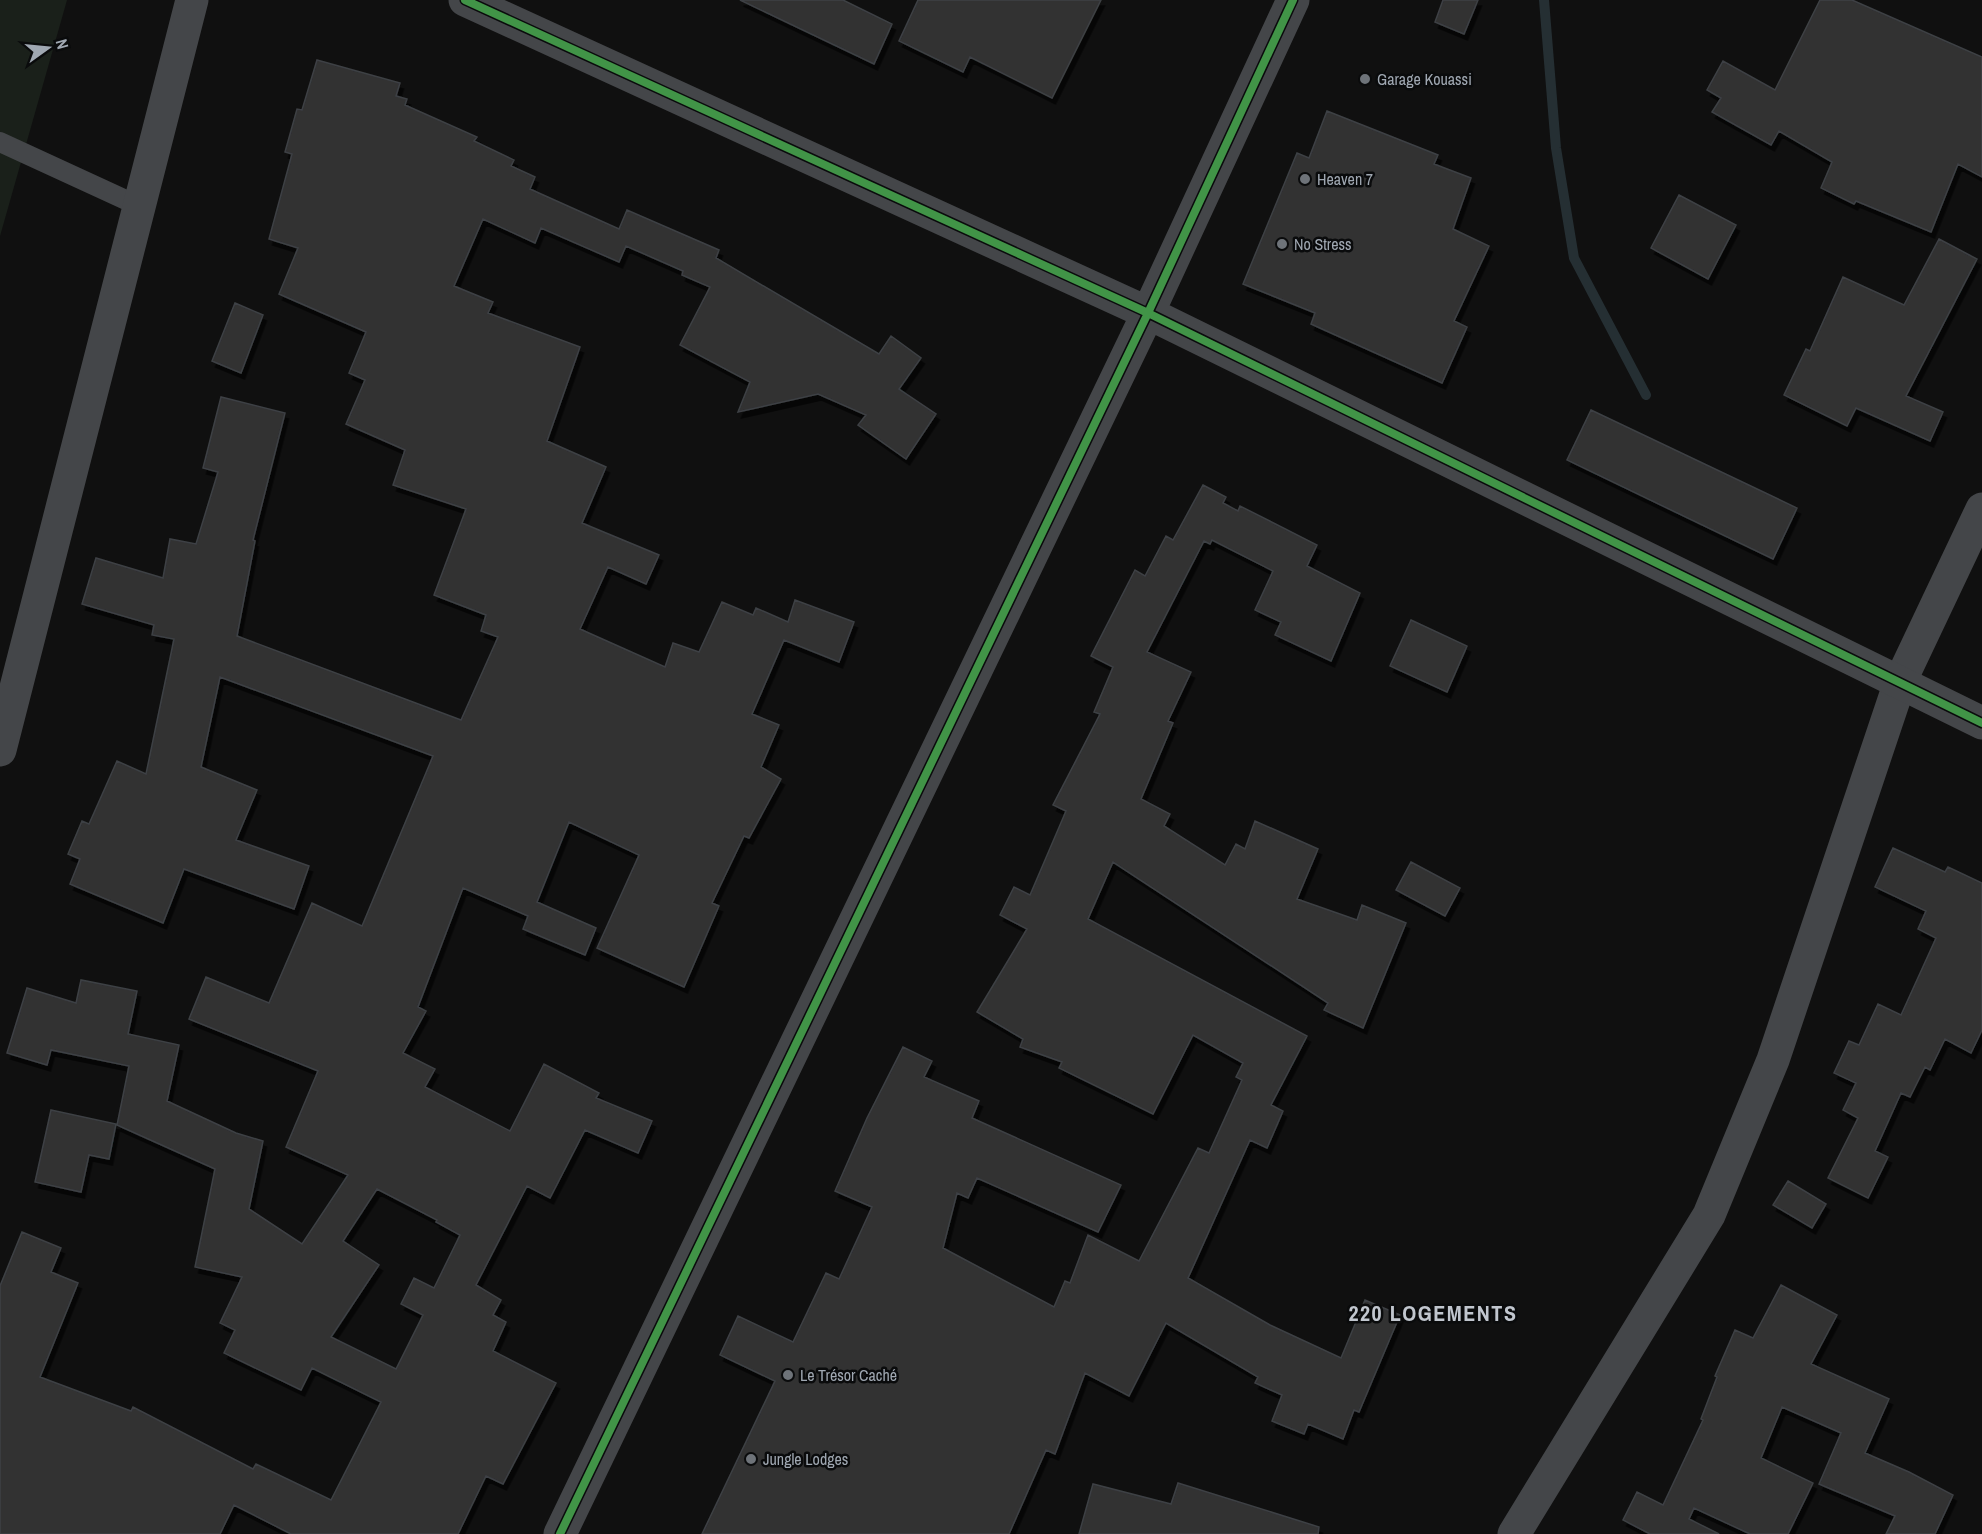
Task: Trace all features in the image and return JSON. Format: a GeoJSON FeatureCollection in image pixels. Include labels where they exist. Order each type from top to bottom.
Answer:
{"type":"FeatureCollection","features":[{"type":"Feature","properties":{"kind":"street"},"geometry":{"type":"LineString","coordinates":[[0,750],[192,0]]}},
{"type":"Feature","properties":{"kind":"street"},"geometry":{"type":"LineString","coordinates":[[465,0],[1148,313],[1982,723]]}},
{"type":"Feature","properties":{"kind":"street"},"geometry":{"type":"LineString","coordinates":[[560,1534],[1148,313],[1293,0]]}},
{"type":"Feature","properties":{"kind":"street"},"geometry":{"type":"LineString","coordinates":[[1514,1534],[1709,1215],[1773,1060],[1900,682],[1982,509]]}},
{"type":"Feature","properties":{"kind":"lane"},"geometry":{"type":"LineString","coordinates":[[0,142],[139,206]]}},
{"type":"Feature","properties":{"kind":"shaded area"},"geometry":{"type":"Polygon","coordinates":[[[0,0],[67,0],[0,236],[0,0]]]}},
{"type":"Feature","properties":{"kind":"building"},"geometry":{"type":"Polygon","coordinates":[[[740,0],[843,0],[892,24],[874,64],[740,0]]]}},
{"type":"Feature","properties":{"kind":"building"},"geometry":{"type":"Polygon","coordinates":[[[918,0],[1101,0],[1052,98],[970,57],[963,72],[899,41],[918,0]]]}},
{"type":"Feature","properties":{"kind":"building"},"geometry":{"type":"Polygon","coordinates":[[[1443,0],[1478,0],[1464,34],[1435,22],[1443,0]]]}},
{"type":"Feature","properties":{"kind":"building"},"geometry":{"type":"Polygon","coordinates":[[[1820,0],[1852,0],[1982,57],[1982,177],[1958,164],[1931,232],[1856,201],[1854,204],[1821,188],[1832,162],[1779,131],[1771,145],[1712,112],[1721,98],[1707,90],[1723,61],[1775,90],[1820,0]]]}},
{"type":"Feature","properties":{"kind":"building"},"geometry":{"type":"Polygon","coordinates":[[[317,60],[400,83],[396,96],[407,99],[405,105],[477,137],[474,141],[514,160],[511,166],[535,177],[530,189],[619,229],[627,210],[719,250],[716,258],[879,354],[891,336],[921,358],[899,389],[936,414],[906,459],[858,425],[866,415],[818,394],[738,412],[750,382],[680,345],[710,287],[682,275],[683,271],[626,246],[619,262],[541,228],[535,243],[483,219],[454,286],[493,302],[488,313],[580,347],[547,441],[606,467],[582,523],[659,555],[646,584],[608,567],[580,629],[665,667],[673,643],[699,652],[722,602],[753,615],[756,608],[788,622],[795,600],[854,622],[839,662],[784,640],[752,714],[779,725],[761,767],[781,779],[749,838],[744,836],[712,903],[719,906],[684,987],[597,948],[639,855],[569,822],[537,902],[596,928],[585,955],[523,929],[528,916],[463,888],[418,1007],[426,1011],[403,1053],[435,1069],[425,1087],[510,1131],[544,1064],[599,1093],[596,1098],[652,1121],[638,1153],[585,1130],[550,1198],[527,1186],[476,1285],[501,1300],[493,1315],[506,1322],[493,1351],[556,1383],[503,1484],[486,1476],[458,1534],[291,1534],[234,1505],[220,1534],[0,1534],[0,1286],[22,1232],[61,1248],[51,1272],[78,1283],[40,1377],[131,1411],[133,1407],[253,1469],[256,1464],[331,1500],[381,1402],[312,1368],[301,1390],[224,1353],[235,1330],[220,1323],[242,1277],[195,1267],[215,1169],[117,1125],[129,1066],[51,1050],[47,1065],[7,1053],[27,988],[76,1003],[81,980],[137,991],[128,1034],[179,1045],[167,1101],[236,1133],[263,1141],[249,1209],[302,1244],[348,1175],[286,1147],[318,1071],[189,1019],[206,977],[269,1003],[312,903],[362,926],[433,756],[220,677],[201,767],[257,790],[236,840],[309,866],[294,909],[184,869],[163,923],[70,884],[80,859],[68,854],[82,821],[89,824],[117,761],[146,774],[174,639],[152,635],[154,625],[82,604],[96,558],[163,578],[170,539],[196,544],[218,472],[203,468],[221,397],[285,413],[253,540],[255,541],[237,636],[461,720],[498,637],[481,631],[486,615],[434,595],[466,509],[393,485],[405,450],[346,424],[365,380],[349,373],[366,332],[279,294],[298,248],[269,239],[292,154],[285,152],[297,109],[302,110],[317,60]],[[377,1189],[343,1241],[379,1265],[331,1337],[396,1369],[423,1315],[401,1304],[414,1278],[434,1288],[460,1235],[436,1222],[437,1220],[377,1189]]]}},
{"type":"Feature","properties":{"kind":"building"},"geometry":{"type":"Polygon","coordinates":[[[1327,111],[1438,155],[1434,164],[1471,178],[1453,229],[1489,246],[1454,321],[1467,327],[1442,383],[1311,324],[1315,313],[1243,284],[1297,153],[1309,158],[1327,111]]]}},
{"type":"Feature","properties":{"kind":"building"},"geometry":{"type":"Polygon","coordinates":[[[1679,195],[1736,225],[1708,279],[1651,248],[1679,195]]]}},
{"type":"Feature","properties":{"kind":"building"},"geometry":{"type":"Polygon","coordinates":[[[1939,239],[1977,259],[1906,396],[1943,412],[1930,441],[1856,408],[1847,426],[1784,395],[1806,349],[1810,351],[1843,277],[1904,305],[1939,239]]]}},
{"type":"Feature","properties":{"kind":"building"},"geometry":{"type":"Polygon","coordinates":[[[235,303],[263,315],[241,373],[212,361],[235,303]]]}},
{"type":"Feature","properties":{"kind":"building"},"geometry":{"type":"Polygon","coordinates":[[[1591,410],[1797,508],[1773,559],[1567,460],[1591,410]]]}},
{"type":"Feature","properties":{"kind":"building"},"geometry":{"type":"Polygon","coordinates":[[[1203,485],[1226,497],[1223,503],[1238,511],[1240,506],[1317,545],[1307,566],[1360,593],[1331,661],[1275,635],[1281,622],[1255,610],[1273,571],[1212,540],[1210,544],[1204,541],[1147,652],[1191,672],[1168,721],[1173,723],[1141,799],[1170,814],[1164,826],[1225,865],[1236,844],[1245,849],[1255,821],[1318,849],[1297,899],[1357,920],[1362,905],[1406,923],[1363,1028],[1324,1010],[1328,1003],[1113,862],[1088,919],[1307,1036],[1271,1105],[1283,1111],[1267,1148],[1250,1140],[1188,1278],[1270,1325],[1341,1358],[1365,1300],[1400,1315],[1359,1412],[1354,1410],[1343,1439],[1308,1424],[1304,1434],[1272,1421],[1282,1395],[1255,1383],[1258,1377],[1166,1323],[1129,1396],[1085,1373],[1055,1454],[1046,1450],[1009,1534],[702,1534],[775,1381],[720,1355],[738,1316],[793,1342],[826,1273],[839,1279],[872,1207],[835,1191],[867,1118],[903,1047],[932,1061],[924,1077],[979,1101],[972,1118],[1121,1185],[1098,1232],[977,1178],[968,1198],[957,1193],[943,1248],[1054,1307],[1065,1281],[1070,1283],[1088,1235],[1139,1261],[1198,1148],[1209,1153],[1242,1080],[1236,1077],[1243,1063],[1193,1035],[1153,1114],[1059,1068],[1062,1062],[1020,1047],[1023,1039],[977,1012],[1027,929],[1000,915],[1014,887],[1030,895],[1066,811],[1053,805],[1100,714],[1094,712],[1113,667],[1091,656],[1135,570],[1145,576],[1166,536],[1173,540],[1203,485]]]}},
{"type":"Feature","properties":{"kind":"building"},"geometry":{"type":"Polygon","coordinates":[[[1411,620],[1467,646],[1447,692],[1390,666],[1411,620]]]}},
{"type":"Feature","properties":{"kind":"building"},"geometry":{"type":"Polygon","coordinates":[[[1893,848],[1945,872],[1948,867],[1982,883],[1982,1030],[1971,1053],[1945,1039],[1930,1070],[1925,1067],[1910,1097],[1901,1093],[1875,1151],[1888,1157],[1868,1198],[1828,1178],[1858,1118],[1843,1110],[1856,1083],[1834,1073],[1849,1041],[1859,1045],[1878,1004],[1901,1015],[1936,938],[1918,929],[1926,911],[1875,887],[1893,848]]]}},
{"type":"Feature","properties":{"kind":"building"},"geometry":{"type":"Polygon","coordinates":[[[1411,862],[1460,888],[1445,916],[1396,890],[1411,862]]]}},
{"type":"Feature","properties":{"kind":"building"},"geometry":{"type":"Polygon","coordinates":[[[51,1110],[116,1124],[109,1159],[89,1155],[81,1192],[35,1182],[51,1110]]]}},
{"type":"Feature","properties":{"kind":"building"},"geometry":{"type":"Polygon","coordinates":[[[1788,1181],[1826,1204],[1812,1228],[1773,1205],[1788,1181]]]}},
{"type":"Feature","properties":{"kind":"building"},"geometry":{"type":"Polygon","coordinates":[[[1781,1285],[1837,1315],[1811,1364],[1889,1399],[1865,1453],[1909,1472],[1953,1495],[1935,1534],[1886,1534],[1895,1516],[1819,1484],[1841,1433],[1782,1407],[1761,1458],[1813,1483],[1788,1534],[1750,1534],[1694,1508],[1689,1519],[1719,1534],[1650,1534],[1623,1520],[1637,1492],[1663,1505],[1703,1420],[1701,1419],[1717,1377],[1715,1376],[1735,1330],[1753,1338],[1781,1285]]]}},
{"type":"Feature","properties":{"kind":"building"},"geometry":{"type":"Polygon","coordinates":[[[1178,1483],[1319,1527],[1318,1534],[1079,1534],[1093,1484],[1171,1504],[1178,1483]]]}},
{"type":"Feature","properties":{"kind":"waterway"},"geometry":{"type":"LineString","coordinates":[[1544,0],[1556,148],[1574,258],[1646,395]]}},
{"type":"Feature","properties":{"kind":"cycle path"},"geometry":{"type":"LineString","coordinates":[[465,0],[1148,313],[1982,723]]}},
{"type":"Feature","properties":{"kind":"cycle path"},"geometry":{"type":"LineString","coordinates":[[560,1534],[1148,313],[1293,0]]}},
{"type":"Feature","properties":{"kind":"place","name":"Garage Kouassi"},"geometry":{"type":"Point","coordinates":[1365,79]}},
{"type":"Feature","properties":{"kind":"place","name":"Heaven 7"},"geometry":{"type":"Point","coordinates":[1305,179]}},
{"type":"Feature","properties":{"kind":"place","name":"No Stress"},"geometry":{"type":"Point","coordinates":[1282,244]}},
{"type":"Feature","properties":{"kind":"place","name":"Le Trésor Caché"},"geometry":{"type":"Point","coordinates":[788,1375]}},
{"type":"Feature","properties":{"kind":"place","name":"Jungle Lodges"},"geometry":{"type":"Point","coordinates":[751,1459]}},
{"type":"Feature","properties":{"kind":"district","name":"220 LOGEMENTS"},"geometry":{"type":"Point","coordinates":[1433,1313]}}]}
